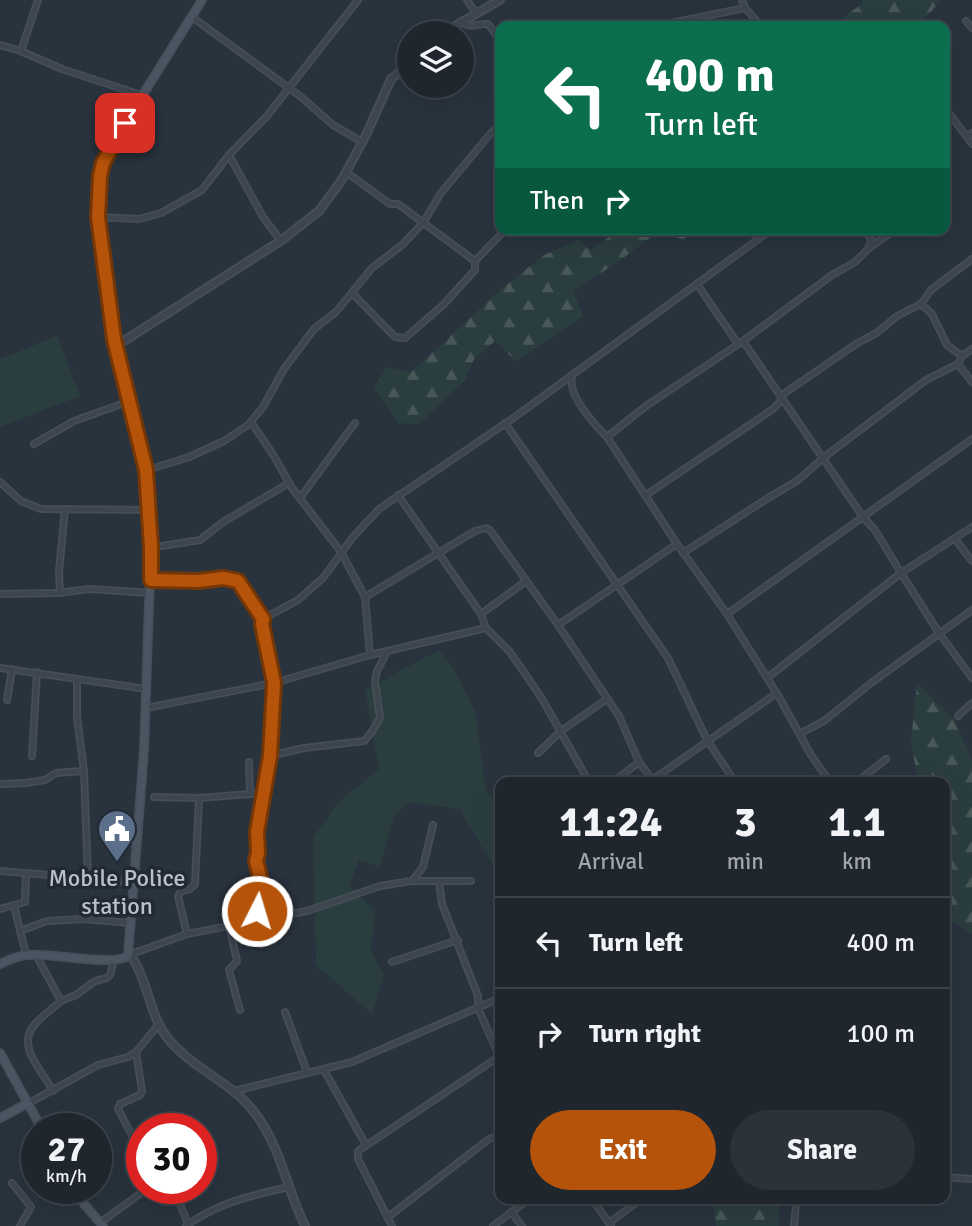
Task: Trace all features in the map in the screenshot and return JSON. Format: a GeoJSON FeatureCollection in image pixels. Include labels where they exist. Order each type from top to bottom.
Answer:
{"type":"FeatureCollection","features":[{"type":"Feature","properties":{"kind":"main road"},"geometry":{"type":"LineString","coordinates":[[0,964],[36,954],[114,960],[123,960],[130,956],[147,689],[151,580],[149,510],[146,470],[116,346],[107,295],[98,217],[100,176],[103,163],[202,0]]}},
{"type":"Feature","properties":{"kind":"main road"},"geometry":{"type":"LineString","coordinates":[[0,1053],[33,1113]]}},
{"type":"Feature","properties":{"kind":"main road"},"geometry":{"type":"LineString","coordinates":[[0,1118],[28,1103]]}},
{"type":"Feature","properties":{"kind":"main road"},"geometry":{"type":"LineString","coordinates":[[87,1204],[101,1224]]}},
{"type":"Feature","properties":{"kind":"street"},"geometry":{"type":"LineString","coordinates":[[21,51],[38,0]]}},
{"type":"Feature","properties":{"kind":"street"},"geometry":{"type":"LineString","coordinates":[[98,217],[139,219],[161,213],[202,190],[229,155],[267,116],[358,0]]}},
{"type":"Feature","properties":{"kind":"street"},"geometry":{"type":"LineString","coordinates":[[467,0],[476,13]]}},
{"type":"Feature","properties":{"kind":"street"},"geometry":{"type":"LineString","coordinates":[[461,21],[500,0]]}},
{"type":"Feature","properties":{"kind":"street"},"geometry":{"type":"LineString","coordinates":[[742,0],[757,21]]}},
{"type":"Feature","properties":{"kind":"street"},"geometry":{"type":"LineString","coordinates":[[681,21],[745,8]]}},
{"type":"Feature","properties":{"kind":"street"},"geometry":{"type":"LineString","coordinates":[[191,17],[315,108],[333,125],[362,142]]}},
{"type":"Feature","properties":{"kind":"street"},"geometry":{"type":"LineString","coordinates":[[967,21],[972,29]]}},
{"type":"Feature","properties":{"kind":"street"},"geometry":{"type":"LineString","coordinates":[[474,25],[488,24],[495,33]]}},
{"type":"Feature","properties":{"kind":"street"},"geometry":{"type":"LineString","coordinates":[[0,45],[142,96]]}},
{"type":"Feature","properties":{"kind":"street"},"geometry":{"type":"LineString","coordinates":[[116,346],[281,241],[320,210],[346,172],[391,79],[397,74]]}},
{"type":"Feature","properties":{"kind":"street"},"geometry":{"type":"LineString","coordinates":[[950,114],[969,135],[972,144]]}},
{"type":"Feature","properties":{"kind":"street"},"geometry":{"type":"LineString","coordinates":[[146,470],[189,457],[213,446],[251,422],[263,407],[284,369],[314,329],[336,312],[372,268],[402,245],[423,223],[441,194],[495,130]]}},
{"type":"Feature","properties":{"kind":"street"},"geometry":{"type":"LineString","coordinates":[[229,155],[263,217],[281,241]]}},
{"type":"Feature","properties":{"kind":"street"},"geometry":{"type":"LineString","coordinates":[[346,172],[375,195],[390,204],[398,204],[475,261]]}},
{"type":"Feature","properties":{"kind":"street"},"geometry":{"type":"LineString","coordinates":[[352,292],[395,337],[402,339],[443,304],[475,270],[475,261],[500,235]]}},
{"type":"Feature","properties":{"kind":"street"},"geometry":{"type":"LineString","coordinates":[[263,619],[298,600],[323,578],[341,552],[379,509],[505,424],[764,235]]}},
{"type":"Feature","properties":{"kind":"street"},"geometry":{"type":"LineString","coordinates":[[868,235],[871,240],[868,249]]}},
{"type":"Feature","properties":{"kind":"street"},"geometry":{"type":"LineString","coordinates":[[607,438],[646,406],[741,343],[832,275],[855,262],[888,235]]}},
{"type":"Feature","properties":{"kind":"street"},"geometry":{"type":"LineString","coordinates":[[646,495],[773,409],[780,402],[782,395],[878,332],[897,316],[921,304],[931,290],[972,259]]}},
{"type":"Feature","properties":{"kind":"street"},"geometry":{"type":"LineString","coordinates":[[962,267],[972,267]]}},
{"type":"Feature","properties":{"kind":"street"},"geometry":{"type":"LineString","coordinates":[[697,284],[782,395],[863,517],[875,530],[939,633],[972,678]]}},
{"type":"Feature","properties":{"kind":"street"},"geometry":{"type":"LineString","coordinates":[[921,304],[932,314],[947,345],[962,356]]}},
{"type":"Feature","properties":{"kind":"street"},"geometry":{"type":"LineString","coordinates":[[683,553],[797,481],[926,380],[958,364],[962,356],[972,349]]}},
{"type":"Feature","properties":{"kind":"street"},"geometry":{"type":"LineString","coordinates":[[958,364],[972,382]]}},
{"type":"Feature","properties":{"kind":"street"},"geometry":{"type":"LineString","coordinates":[[572,374],[571,387],[582,407],[593,424],[607,438],[727,614],[826,777]]}},
{"type":"Feature","properties":{"kind":"street"},"geometry":{"type":"LineString","coordinates":[[34,444],[74,421],[130,401]]}},
{"type":"Feature","properties":{"kind":"street"},"geometry":{"type":"LineString","coordinates":[[251,422],[289,483],[341,552],[365,597],[370,655]]}},
{"type":"Feature","properties":{"kind":"street"},"geometry":{"type":"LineString","coordinates":[[300,498],[355,424]]}},
{"type":"Feature","properties":{"kind":"street"},"geometry":{"type":"LineString","coordinates":[[505,424],[668,658],[707,740],[732,777]]}},
{"type":"Feature","properties":{"kind":"street"},"geometry":{"type":"LineString","coordinates":[[727,614],[972,439]]}},
{"type":"Feature","properties":{"kind":"street"},"geometry":{"type":"LineString","coordinates":[[0,482],[21,501],[41,509],[149,510]]}},
{"type":"Feature","properties":{"kind":"street"},"geometry":{"type":"LineString","coordinates":[[162,546],[200,540],[223,522],[289,483]]}},
{"type":"Feature","properties":{"kind":"street"},"geometry":{"type":"LineString","coordinates":[[398,495],[481,614],[486,628],[510,652],[541,697],[586,777]]}},
{"type":"Feature","properties":{"kind":"street"},"geometry":{"type":"LineString","coordinates":[[60,593],[59,572],[65,509]]}},
{"type":"Feature","properties":{"kind":"street"},"geometry":{"type":"LineString","coordinates":[[767,678],[901,573],[972,527]]}},
{"type":"Feature","properties":{"kind":"street"},"geometry":{"type":"LineString","coordinates":[[365,597],[475,531],[486,528],[490,530],[607,699],[625,729],[639,762],[650,777]]}},
{"type":"Feature","properties":{"kind":"street"},"geometry":{"type":"LineString","coordinates":[[955,539],[972,561]]}},
{"type":"Feature","properties":{"kind":"street"},"geometry":{"type":"LineString","coordinates":[[558,625],[677,544]]}},
{"type":"Feature","properties":{"kind":"street"},"geometry":{"type":"LineString","coordinates":[[151,580],[198,581],[223,578],[238,581],[263,619],[274,683],[270,756],[257,832],[256,861],[261,881],[255,894],[258,920]]}},
{"type":"Feature","properties":{"kind":"street"},"geometry":{"type":"LineString","coordinates":[[481,614],[526,581]]}},
{"type":"Feature","properties":{"kind":"street"},"geometry":{"type":"LineString","coordinates":[[0,594],[60,593],[90,589],[150,593]]}},
{"type":"Feature","properties":{"kind":"street"},"geometry":{"type":"LineString","coordinates":[[801,733],[824,721],[871,683],[972,610]]}},
{"type":"Feature","properties":{"kind":"street"},"geometry":{"type":"LineString","coordinates":[[145,708],[274,683],[370,655],[486,628]]}},
{"type":"Feature","properties":{"kind":"street"},"geometry":{"type":"LineString","coordinates":[[270,756],[304,748],[364,741],[380,718],[375,681],[377,670],[386,653]]}},
{"type":"Feature","properties":{"kind":"street"},"geometry":{"type":"LineString","coordinates":[[0,667],[147,689]]}},
{"type":"Feature","properties":{"kind":"street"},"geometry":{"type":"LineString","coordinates":[[7,700],[12,669]]}},
{"type":"Feature","properties":{"kind":"street"},"geometry":{"type":"LineString","coordinates":[[32,756],[37,672]]}},
{"type":"Feature","properties":{"kind":"street"},"geometry":{"type":"LineString","coordinates":[[77,680],[88,878]]}},
{"type":"Feature","properties":{"kind":"street"},"geometry":{"type":"LineString","coordinates":[[658,777],[777,693]]}},
{"type":"Feature","properties":{"kind":"street"},"geometry":{"type":"LineString","coordinates":[[538,753],[561,731],[607,699]]}},
{"type":"Feature","properties":{"kind":"street"},"geometry":{"type":"LineString","coordinates":[[958,716],[972,703]]}},
{"type":"Feature","properties":{"kind":"street"},"geometry":{"type":"LineString","coordinates":[[864,777],[886,760]]}},
{"type":"Feature","properties":{"kind":"street"},"geometry":{"type":"LineString","coordinates":[[249,762],[250,794]]}},
{"type":"Feature","properties":{"kind":"street"},"geometry":{"type":"LineString","coordinates":[[619,777],[639,762]]}},
{"type":"Feature","properties":{"kind":"street"},"geometry":{"type":"LineString","coordinates":[[0,784],[35,782],[45,780],[56,773],[84,771]]}},
{"type":"Feature","properties":{"kind":"street"},"geometry":{"type":"LineString","coordinates":[[153,797],[199,798],[262,793]]}},
{"type":"Feature","properties":{"kind":"street"},"geometry":{"type":"LineString","coordinates":[[187,934],[178,896],[181,891],[190,889],[195,884],[199,798]]}},
{"type":"Feature","properties":{"kind":"street"},"geometry":{"type":"LineString","coordinates":[[411,881],[421,872],[433,825]]}},
{"type":"Feature","properties":{"kind":"street"},"geometry":{"type":"LineString","coordinates":[[0,871],[134,882]]}},
{"type":"Feature","properties":{"kind":"street"},"geometry":{"type":"LineString","coordinates":[[0,909],[25,902],[26,875]]}},
{"type":"Feature","properties":{"kind":"street"},"geometry":{"type":"LineString","coordinates":[[305,1226],[278,1151],[255,1112],[233,1091],[181,1053],[159,1024],[130,956],[187,934],[307,911],[380,886],[411,881],[471,881]]}},
{"type":"Feature","properties":{"kind":"street"},"geometry":{"type":"LineString","coordinates":[[439,881],[442,904],[478,996],[478,1008],[495,1045]]}},
{"type":"Feature","properties":{"kind":"street"},"geometry":{"type":"LineString","coordinates":[[14,905],[26,955]]}},
{"type":"Feature","properties":{"kind":"street"},"geometry":{"type":"LineString","coordinates":[[20,931],[47,921],[83,919],[131,923]]}},
{"type":"Feature","properties":{"kind":"street"},"geometry":{"type":"LineString","coordinates":[[229,926],[237,961],[229,970],[240,1010]]}},
{"type":"Feature","properties":{"kind":"street"},"geometry":{"type":"LineString","coordinates":[[392,962],[457,940]]}},
{"type":"Feature","properties":{"kind":"street"},"geometry":{"type":"LineString","coordinates":[[36,954],[61,1001]]}},
{"type":"Feature","properties":{"kind":"street"},"geometry":{"type":"LineString","coordinates":[[53,1091],[29,1051],[29,1034],[33,1026],[61,1001],[76,995],[95,981],[107,978],[114,960]]}},
{"type":"Feature","properties":{"kind":"street"},"geometry":{"type":"LineString","coordinates":[[233,1091],[352,1062],[495,1000]]}},
{"type":"Feature","properties":{"kind":"street"},"geometry":{"type":"LineString","coordinates":[[285,1012],[307,1072]]}},
{"type":"Feature","properties":{"kind":"street"},"geometry":{"type":"LineString","coordinates":[[28,1103],[98,1065],[136,1052],[159,1024]]}},
{"type":"Feature","properties":{"kind":"street"},"geometry":{"type":"LineString","coordinates":[[126,1124],[118,1109],[120,1104],[140,1095],[142,1091],[136,1052]]}},
{"type":"Feature","properties":{"kind":"street"},"geometry":{"type":"LineString","coordinates":[[392,1226],[356,1155],[366,1145],[495,1059]]}},
{"type":"Feature","properties":{"kind":"street"},"geometry":{"type":"LineString","coordinates":[[324,1070],[366,1145]]}},
{"type":"Feature","properties":{"kind":"street"},"geometry":{"type":"LineString","coordinates":[[388,1217],[495,1137]]}},
{"type":"Feature","properties":{"kind":"street"},"geometry":{"type":"LineString","coordinates":[[950,1177],[972,1179]]}},
{"type":"Feature","properties":{"kind":"street"},"geometry":{"type":"LineString","coordinates":[[12,1183],[31,1207],[20,1226]]}},
{"type":"Feature","properties":{"kind":"street"},"geometry":{"type":"LineString","coordinates":[[181,1204],[187,1225],[201,1215],[237,1199],[290,1187]]}},
{"type":"Feature","properties":{"kind":"street"},"geometry":{"type":"LineString","coordinates":[[101,1224],[128,1204]]}},
{"type":"Feature","properties":{"kind":"street"},"geometry":{"type":"LineString","coordinates":[[493,1226],[522,1204]]}},
{"type":"Feature","properties":{"kind":"street"},"geometry":{"type":"LineString","coordinates":[[595,1204],[610,1225],[635,1204]]}},
{"type":"Feature","properties":{"kind":"street"},"geometry":{"type":"LineString","coordinates":[[794,1226],[796,1204]]}},
{"type":"Feature","properties":{"kind":"street"},"geometry":{"type":"LineString","coordinates":[[511,1212],[522,1226]]}},
{"type":"Feature","properties":{"kind":"green space"},"geometry":{"type":"Polygon","coordinates":[[[863,0],[941,0],[923,21],[837,21],[862,4],[863,0]]]}},
{"type":"Feature","properties":{"kind":"green space"},"geometry":{"type":"Polygon","coordinates":[[[612,235],[655,235],[573,291],[583,316],[516,361],[495,341],[474,359],[465,380],[419,424],[398,423],[374,388],[387,367],[411,372],[504,287],[544,255],[579,240],[590,250],[612,235]]]}},
{"type":"Feature","properties":{"kind":"green space"},"geometry":{"type":"Polygon","coordinates":[[[661,235],[691,235],[683,239],[661,235]]]}},
{"type":"Feature","properties":{"kind":"green space"},"geometry":{"type":"Polygon","coordinates":[[[57,336],[80,396],[0,427],[0,359],[57,336]]]}},
{"type":"Feature","properties":{"kind":"green space"},"geometry":{"type":"Polygon","coordinates":[[[439,650],[452,666],[475,711],[486,790],[495,801],[495,869],[460,809],[407,802],[394,816],[380,867],[359,860],[349,885],[375,912],[371,951],[384,975],[372,1014],[316,965],[313,838],[337,804],[379,769],[365,690],[439,650]]]}},
{"type":"Feature","properties":{"kind":"green space"},"geometry":{"type":"Polygon","coordinates":[[[917,684],[953,718],[972,760],[972,934],[950,920],[950,777],[917,777],[911,741],[917,684]]]}},
{"type":"Feature","properties":{"kind":"green space"},"geometry":{"type":"Polygon","coordinates":[[[714,1204],[779,1204],[778,1226],[716,1226],[714,1204]]]}},
{"type":"Feature","properties":{"kind":"place","name":"Mobile Police station"},"geometry":{"type":"Point","coordinates":[117,863]}},
{"type":"Feature","properties":{"kind":"route"},"geometry":{"type":"LineString","coordinates":[[125,123],[103,163],[98,217],[114,339],[146,470],[151,580],[198,581],[223,578],[238,581],[263,619],[271,665],[274,683],[273,726],[257,832],[256,861],[261,881],[255,894],[257,911]]}}]}
